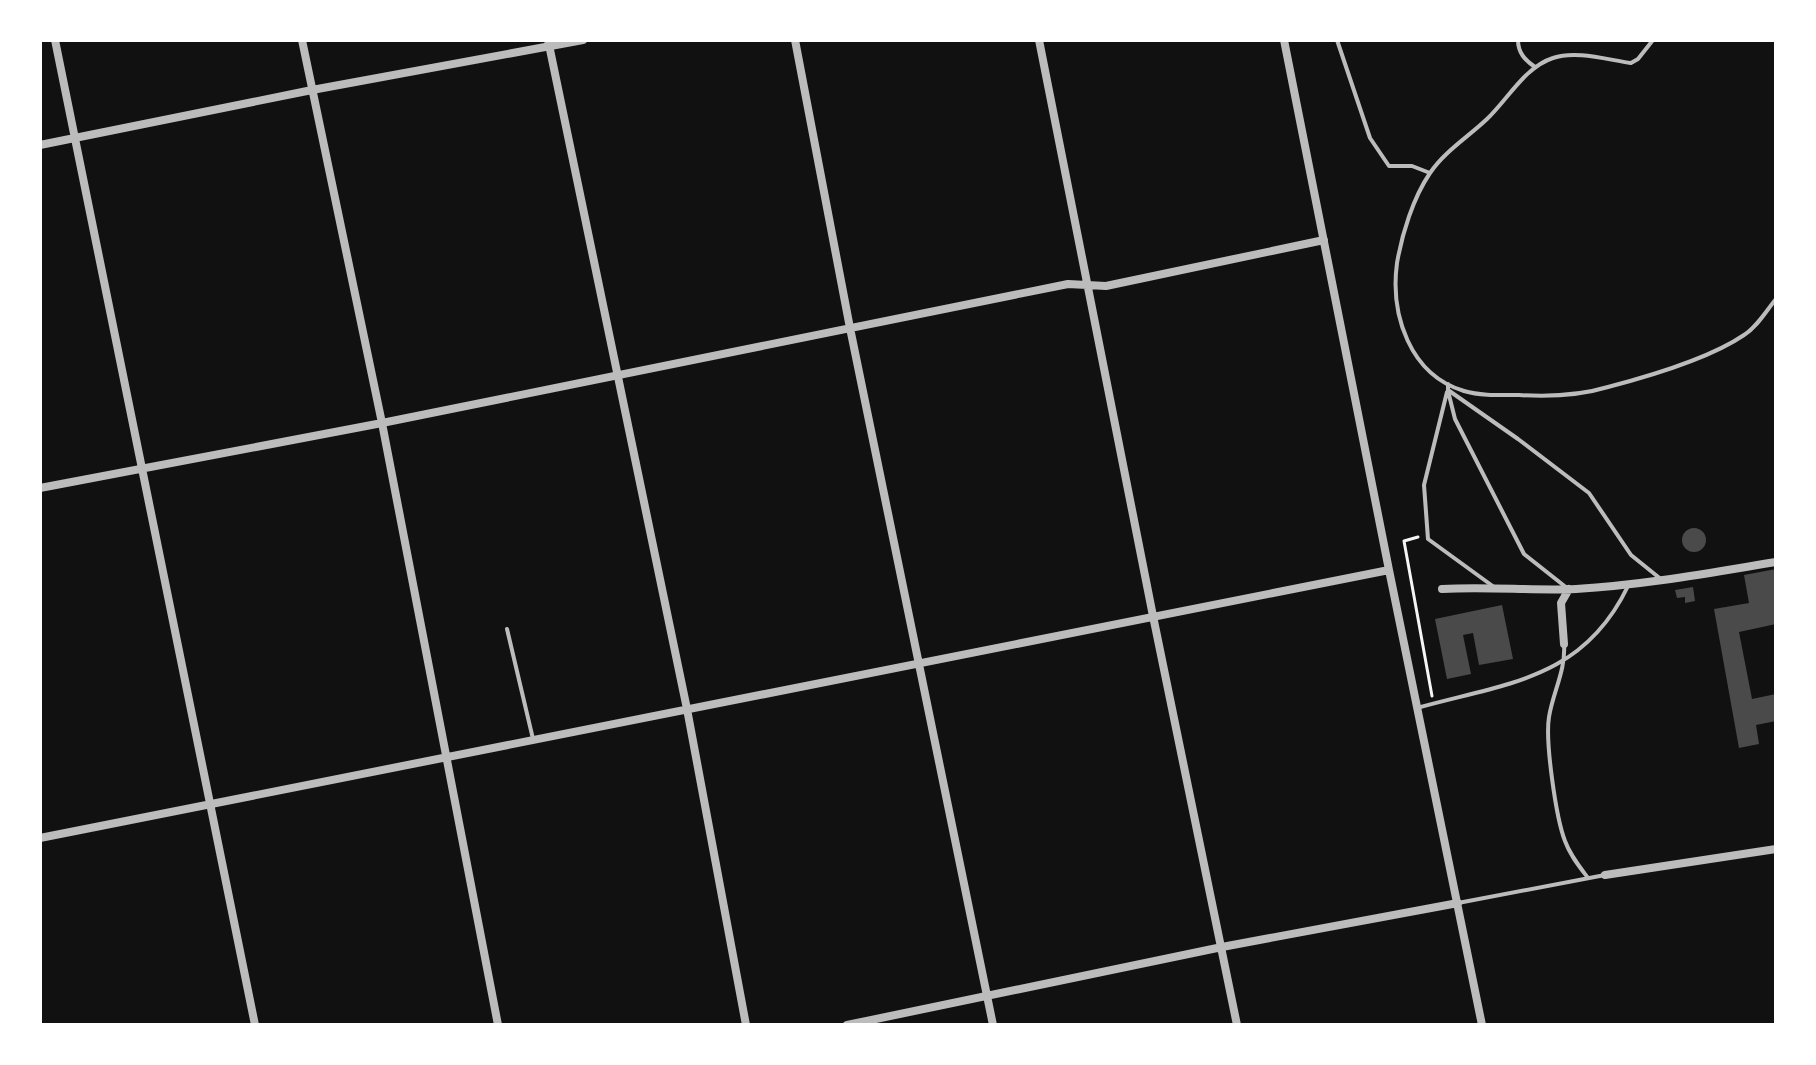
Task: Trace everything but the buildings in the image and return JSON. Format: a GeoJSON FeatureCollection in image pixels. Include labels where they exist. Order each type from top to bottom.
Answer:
{"type":"FeatureCollection","features":[{"type":"Feature","properties":{"kind":"street"},"geometry":{"type":"LineString","coordinates":[[55,40],[255,1025]]}},
{"type":"Feature","properties":{"kind":"street"},"geometry":{"type":"LineString","coordinates":[[302,40],[382,423],[498,1025]]}},
{"type":"Feature","properties":{"kind":"street"},"geometry":{"type":"LineString","coordinates":[[40,145],[548,44],[583,40]]}},
{"type":"Feature","properties":{"kind":"street"},"geometry":{"type":"LineString","coordinates":[[795,40],[850,328],[993,1025]]}},
{"type":"Feature","properties":{"kind":"street"},"geometry":{"type":"LineString","coordinates":[[1039,40],[1237,1025]]}},
{"type":"Feature","properties":{"kind":"street"},"geometry":{"type":"LineString","coordinates":[[1284,40],[1482,1025]]}},
{"type":"Feature","properties":{"kind":"street"},"geometry":{"type":"LineString","coordinates":[[548,44],[687,709],[746,1025]]}},
{"type":"Feature","properties":{"kind":"street"},"geometry":{"type":"LineString","coordinates":[[40,488],[382,423],[1068,284],[1106,286],[1324,240]]}},
{"type":"Feature","properties":{"kind":"street"},"geometry":{"type":"LineString","coordinates":[[1442,589],[1494,587],[1541,590],[1628,586],[1776,562]]}},
{"type":"Feature","properties":{"kind":"street"},"geometry":{"type":"LineString","coordinates":[[40,838],[1389,570]]}},
{"type":"Feature","properties":{"kind":"street"},"geometry":{"type":"LineString","coordinates":[[1564,644],[1561,603],[1569,589]]}},
{"type":"Feature","properties":{"kind":"street"},"geometry":{"type":"LineString","coordinates":[[1605,875],[1776,849]]}},
{"type":"Feature","properties":{"kind":"street"},"geometry":{"type":"LineString","coordinates":[[847,1025],[1222,947],[1458,903]]}},
{"type":"Feature","properties":{"kind":"lane"},"geometry":{"type":"LineString","coordinates":[[1337,40],[1370,138],[1389,166],[1412,166],[1430,173]]}},
{"type":"Feature","properties":{"kind":"lane"},"geometry":{"type":"LineString","coordinates":[[1518,40],[1518,48],[1535,67]]}},
{"type":"Feature","properties":{"kind":"lane"},"geometry":{"type":"LineString","coordinates":[[1653,40],[1631,63],[1567,56],[1535,67],[1488,118],[1446,154],[1430,173],[1404,234],[1395,297],[1404,333],[1415,355],[1427,369],[1589,493],[1631,555],[1664,581]]}},
{"type":"Feature","properties":{"kind":"lane"},"geometry":{"type":"LineString","coordinates":[[1448,387],[1477,393],[1550,397],[1586,394],[1656,373],[1743,336],[1776,299]]}},
{"type":"Feature","properties":{"kind":"lane"},"geometry":{"type":"LineString","coordinates":[[1448,387],[1424,485],[1428,539],[1494,587]]}},
{"type":"Feature","properties":{"kind":"lane"},"geometry":{"type":"LineString","coordinates":[[1448,387],[1455,419],[1524,554],[1569,589]]}},
{"type":"Feature","properties":{"kind":"lane"},"geometry":{"type":"LineString","coordinates":[[1417,708],[1535,677],[1565,661],[1596,633],[1622,600],[1628,586]]}},
{"type":"Feature","properties":{"kind":"lane"},"geometry":{"type":"LineString","coordinates":[[507,629],[533,739]]}},
{"type":"Feature","properties":{"kind":"lane"},"geometry":{"type":"LineString","coordinates":[[1564,644],[1565,661],[1554,695],[1547,734],[1564,840],[1573,859],[1588,878]]}},
{"type":"Feature","properties":{"kind":"lane"},"geometry":{"type":"LineString","coordinates":[[1458,903],[1605,875]]}},
{"type":"Feature","properties":{"kind":"path"},"geometry":{"type":"LineString","coordinates":[[1419,537],[1404,541],[1434,703]]}}]}
